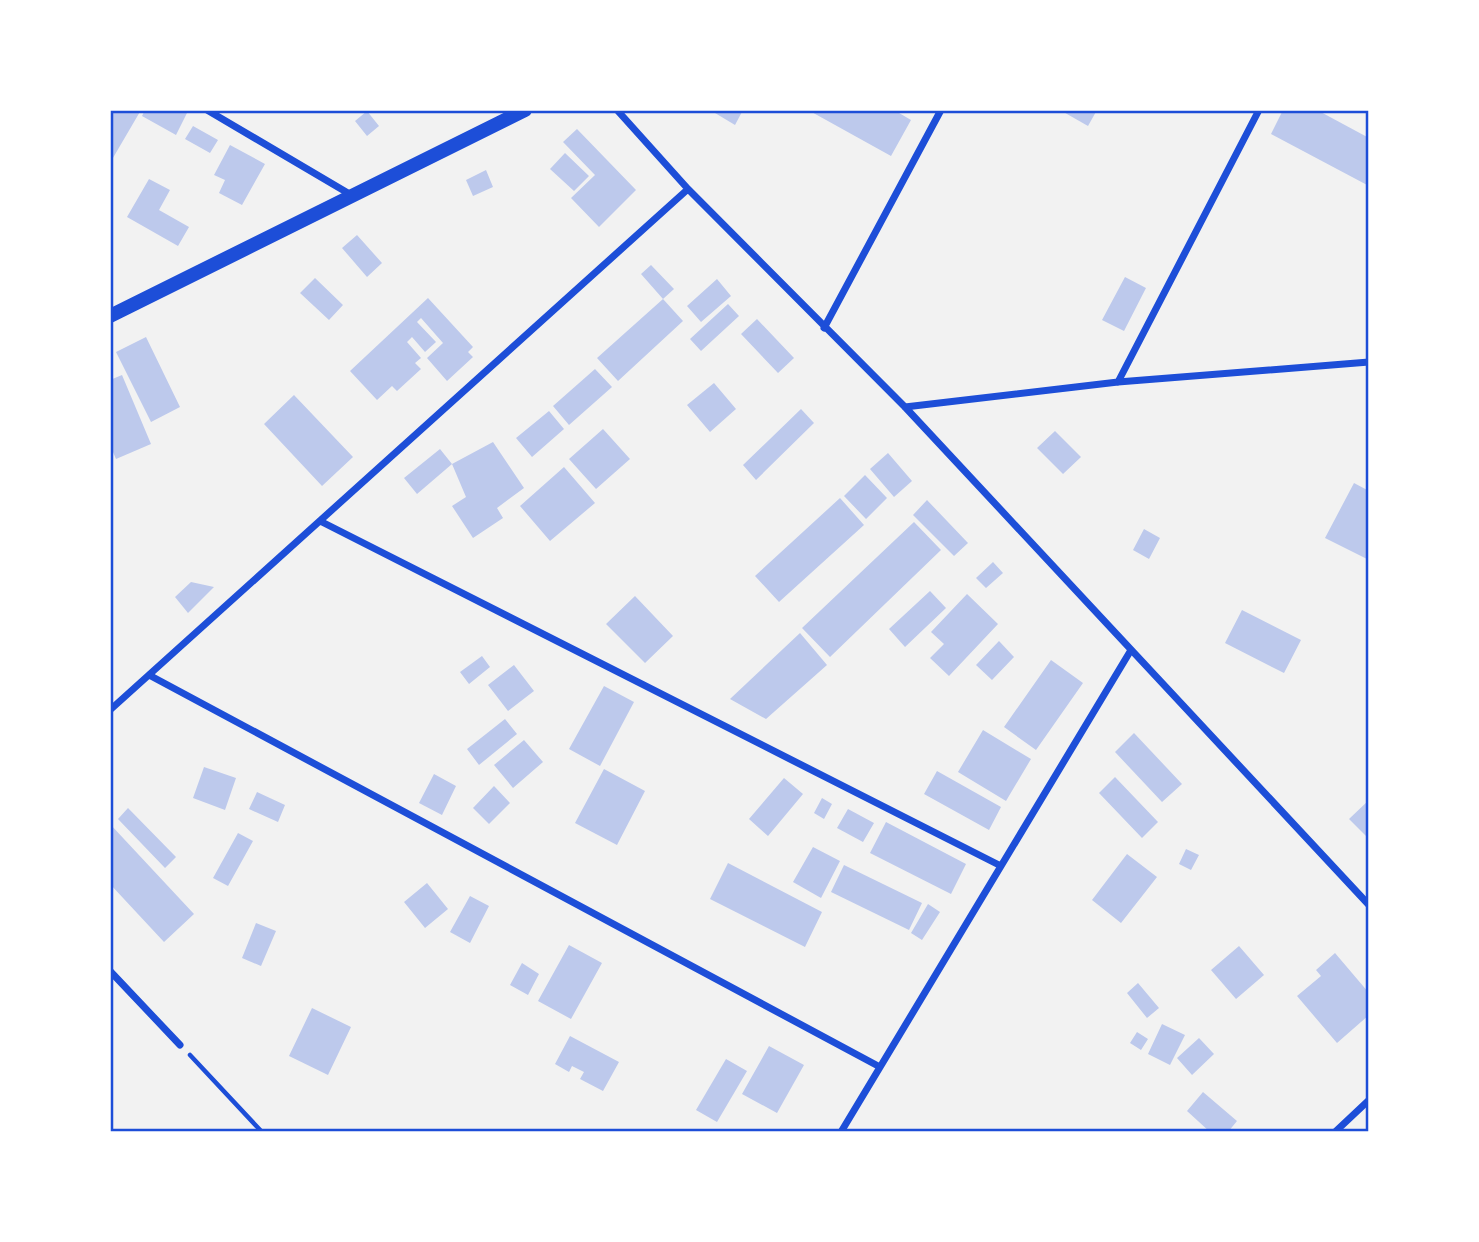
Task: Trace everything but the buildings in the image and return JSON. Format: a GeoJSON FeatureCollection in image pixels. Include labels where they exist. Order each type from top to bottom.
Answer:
{"type":"FeatureCollection","features":[{"type":"Feature","properties":{"kind":"main road"},"geometry":{"type":"LineString","coordinates":[[110,316],[526,110]]}},
{"type":"Feature","properties":{"kind":"street"},"geometry":{"type":"LineString","coordinates":[[207,110],[354,197]]}},
{"type":"Feature","properties":{"kind":"street"},"geometry":{"type":"LineString","coordinates":[[617,110],[688,190],[905,407],[1369,905]]}},
{"type":"Feature","properties":{"kind":"street"},"geometry":{"type":"LineString","coordinates":[[824,328],[941,110]]}},
{"type":"Feature","properties":{"kind":"street"},"geometry":{"type":"LineString","coordinates":[[1118,382],[1259,110]]}},
{"type":"Feature","properties":{"kind":"street"},"geometry":{"type":"LineString","coordinates":[[110,710],[688,190]]}},
{"type":"Feature","properties":{"kind":"street"},"geometry":{"type":"LineString","coordinates":[[905,407],[1118,382],[1369,362]]}},
{"type":"Feature","properties":{"kind":"street"},"geometry":{"type":"LineString","coordinates":[[320,521],[1001,866]]}},
{"type":"Feature","properties":{"kind":"street"},"geometry":{"type":"LineString","coordinates":[[841,1132],[1131,650]]}},
{"type":"Feature","properties":{"kind":"street"},"geometry":{"type":"LineString","coordinates":[[149,675],[880,1067]]}},
{"type":"Feature","properties":{"kind":"street"},"geometry":{"type":"LineString","coordinates":[[110,971],[180,1045]]}},
{"type":"Feature","properties":{"kind":"street"},"geometry":{"type":"LineString","coordinates":[[1335,1132],[1369,1100]]}},
{"type":"Feature","properties":{"kind":"path"},"geometry":{"type":"LineString","coordinates":[[180,1045],[262,1132]]}}]}
